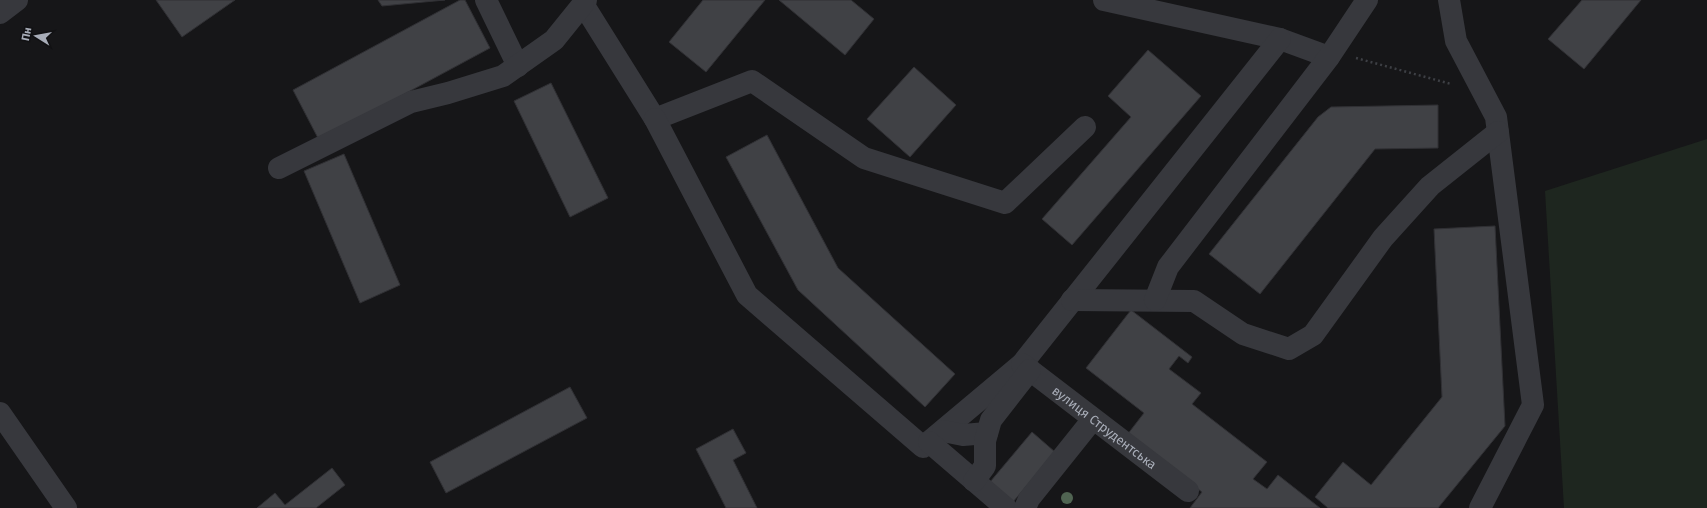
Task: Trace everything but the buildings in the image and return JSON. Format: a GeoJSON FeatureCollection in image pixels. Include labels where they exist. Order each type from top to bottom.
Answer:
{"type":"FeatureCollection","features":[{"type":"Feature","properties":{"kind":"street"},"geometry":{"type":"LineString","coordinates":[[0,13],[16,0]]}},
{"type":"Feature","properties":{"kind":"street"},"geometry":{"type":"LineString","coordinates":[[486,0],[518,66]]}},
{"type":"Feature","properties":{"kind":"street"},"geometry":{"type":"LineString","coordinates":[[1104,0],[1280,39],[1329,57]]}},
{"type":"Feature","properties":{"kind":"street"},"geometry":{"type":"LineString","coordinates":[[1155,300],[1168,267],[1329,57],[1367,0]]}},
{"type":"Feature","properties":{"kind":"street"},"geometry":{"type":"LineString","coordinates":[[1448,0],[1456,41],[1496,117],[1533,405],[1480,508]]}},
{"type":"Feature","properties":{"kind":"street"},"geometry":{"type":"LineString","coordinates":[[279,168],[411,102],[448,93],[503,76],[554,40],[584,2],[656,119],[747,295],[923,447],[1026,367]]}},
{"type":"Feature","properties":{"kind":"street"},"geometry":{"type":"LineString","coordinates":[[974,480],[985,466],[985,441],[991,420],[1072,300],[1280,39]]}},
{"type":"Feature","properties":{"kind":"street"},"geometry":{"type":"LineString","coordinates":[[656,119],[752,81],[864,158],[1005,204],[1085,127]]}},
{"type":"Feature","properties":{"kind":"street"},"geometry":{"type":"LineString","coordinates":[[1072,300],[1194,301],[1243,334],[1289,349],[1313,335],[1383,238],[1430,186],[1498,132]]}},
{"type":"Feature","properties":{"kind":"street","name":"вулиця Струдентська"},"geometry":{"type":"LineString","coordinates":[[1026,367],[1188,491]]}},
{"type":"Feature","properties":{"kind":"street"},"geometry":{"type":"LineString","coordinates":[[0,413],[66,508]]}},
{"type":"Feature","properties":{"kind":"street"},"geometry":{"type":"LineString","coordinates":[[1026,508],[1029,499],[1093,419]]}},
{"type":"Feature","properties":{"kind":"street"},"geometry":{"type":"LineString","coordinates":[[936,437],[987,434]]}},
{"type":"Feature","properties":{"kind":"street"},"geometry":{"type":"LineString","coordinates":[[936,437],[974,480],[1006,508]]}},
{"type":"Feature","properties":{"kind":"path"},"geometry":{"type":"LineString","coordinates":[[1329,57],[1354,57],[1457,86],[1479,85]]}},
{"type":"Feature","properties":{"kind":"shaded area"},"geometry":{"type":"Polygon","coordinates":[[[1707,139],[1707,508],[1564,508],[1545,191],[1707,139]]]}}]}
